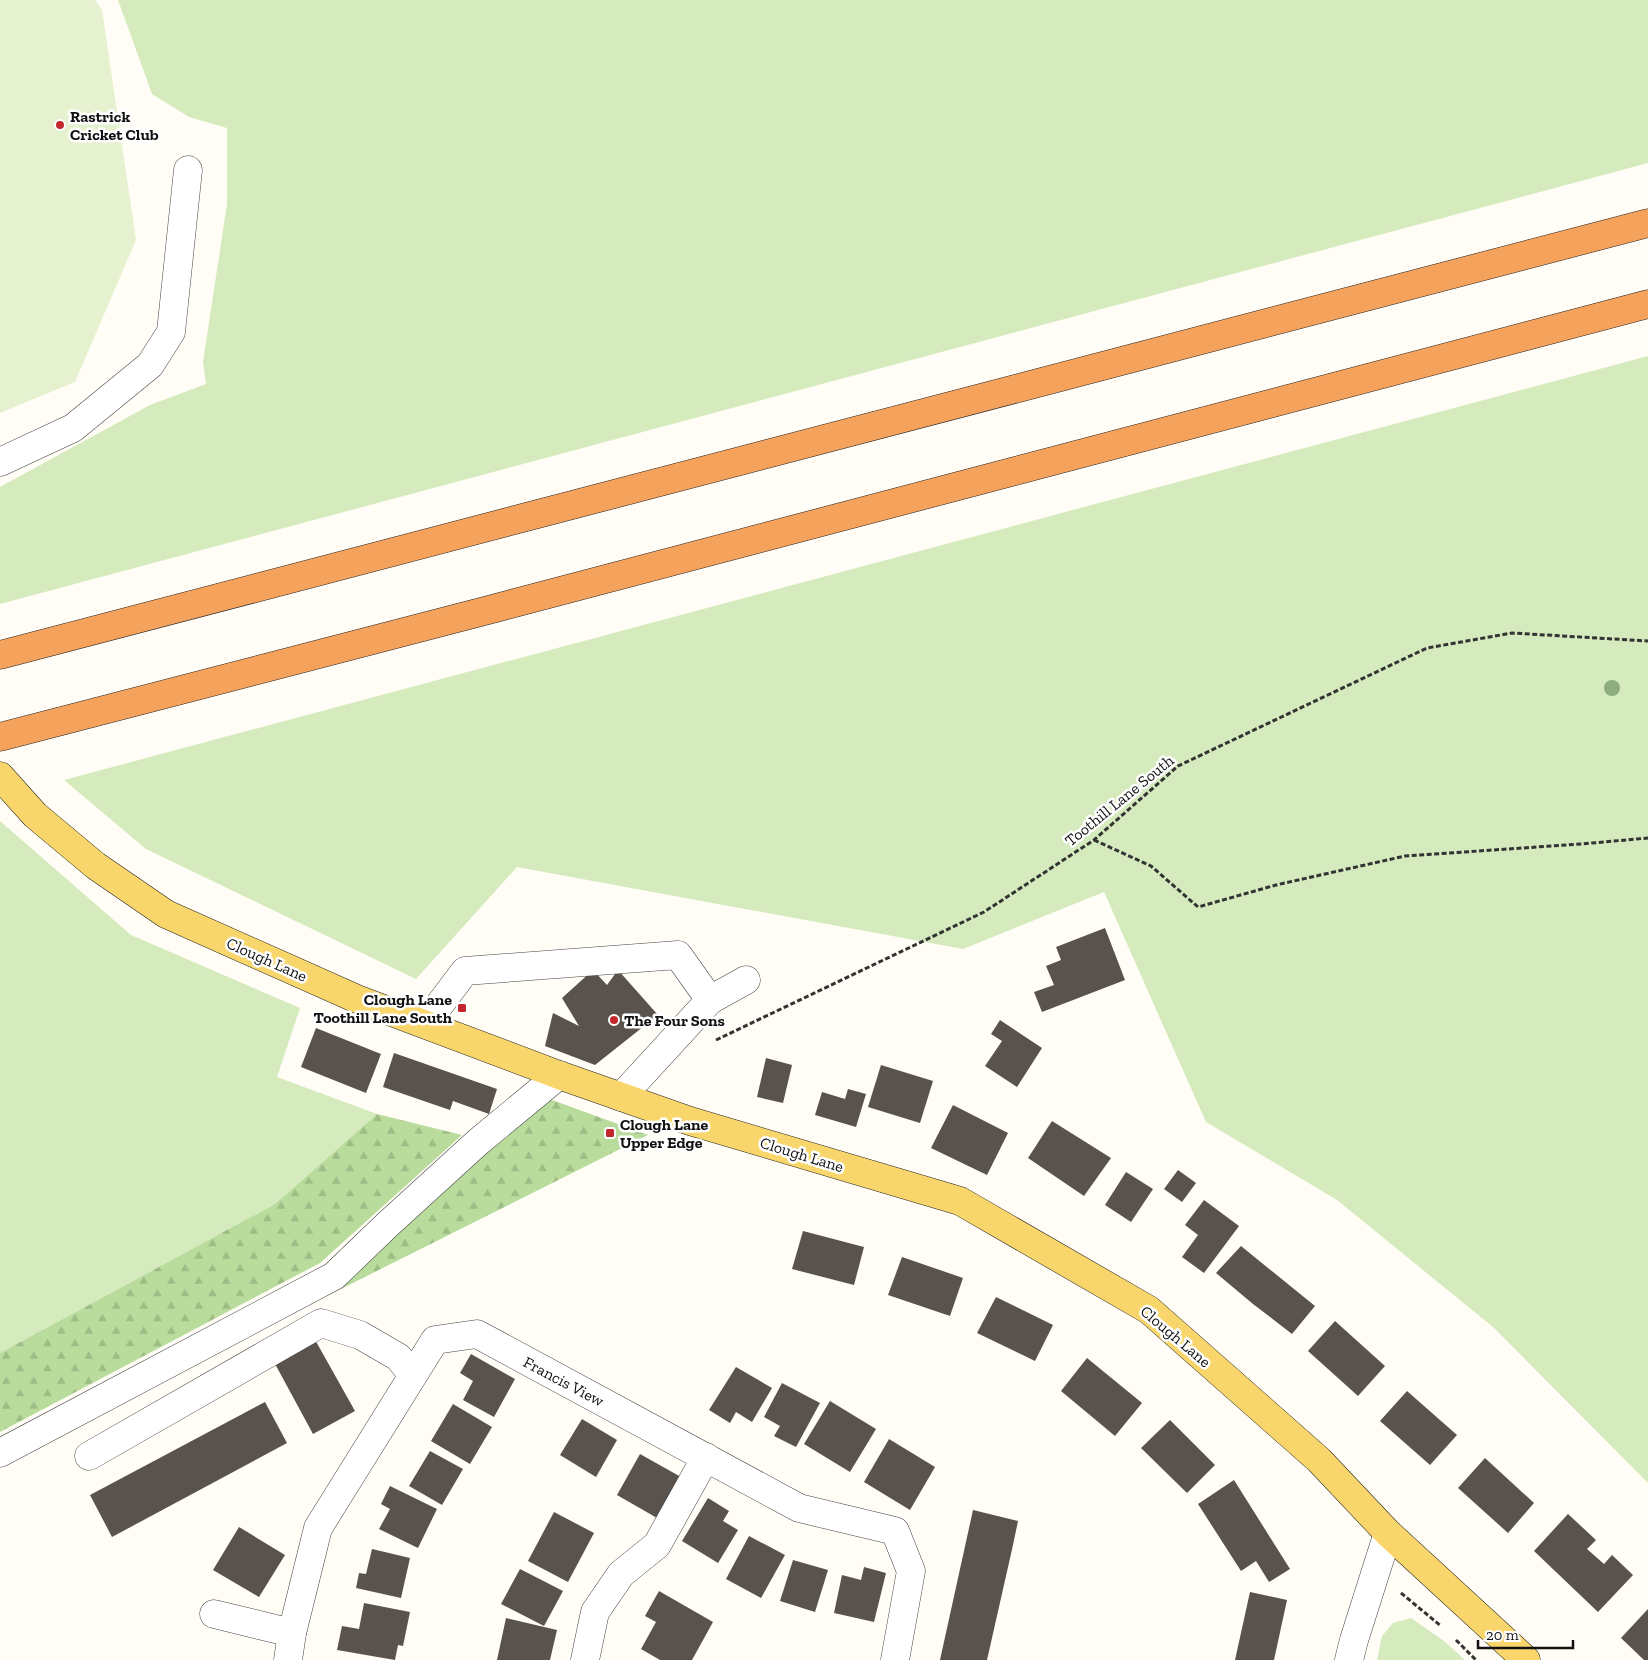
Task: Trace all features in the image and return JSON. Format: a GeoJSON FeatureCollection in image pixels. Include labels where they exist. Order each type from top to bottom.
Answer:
{"type":"FeatureCollection","features":[{"type":"Feature","properties":{"kind":"highway"},"geometry":{"type":"LineString","coordinates":[[0,655],[1648,223]]}},
{"type":"Feature","properties":{"kind":"highway"},"geometry":{"type":"LineString","coordinates":[[12,734],[1648,304]]}},
{"type":"Feature","properties":{"kind":"main road","name":"Clough Lane"},"geometry":{"type":"LineString","coordinates":[[0,776],[35,815],[50,828],[96,866],[166,914],[357,999],[558,1076],[690,1121],[960,1201],[1149,1310],[1319,1460],[1388,1534],[1526,1660]]}},
{"type":"Feature","properties":{"kind":"street"},"geometry":{"type":"LineString","coordinates":[[0,462],[73,428],[150,365],[171,332],[188,170]]}},
{"type":"Feature","properties":{"kind":"street"},"geometry":{"type":"LineString","coordinates":[[425,1024],[464,971],[678,955],[710,1000]]}},
{"type":"Feature","properties":{"kind":"street"},"geometry":{"type":"LineString","coordinates":[[621,1097],[710,1000],[746,980]]}},
{"type":"Feature","properties":{"kind":"street"},"geometry":{"type":"LineString","coordinates":[[0,1453],[334,1276],[478,1142],[558,1076]]}},
{"type":"Feature","properties":{"kind":"street"},"geometry":{"type":"LineString","coordinates":[[89,1456],[321,1323],[360,1335],[398,1357],[413,1375]]}},
{"type":"Feature","properties":{"kind":"street","name":"Francis View"},"geometry":{"type":"LineString","coordinates":[[288,1660],[292,1633],[318,1528],[435,1340],[477,1334],[799,1508],[895,1531],[911,1571],[895,1660]]}},
{"type":"Feature","properties":{"kind":"street"},"geometry":{"type":"LineString","coordinates":[[585,1660],[594,1612],[621,1574],[657,1545],[706,1458]]}},
{"type":"Feature","properties":{"kind":"street"},"geometry":{"type":"LineString","coordinates":[[1349,1660],[1388,1534]]}},
{"type":"Feature","properties":{"kind":"street"},"geometry":{"type":"LineString","coordinates":[[214,1614],[292,1633]]}},
{"type":"Feature","properties":{"kind":"path","name":"Toothill Lane South"},"geometry":{"type":"LineString","coordinates":[[708,1044],[984,912],[1094,840],[1178,766],[1427,648],[1512,633],[1648,641]]}},
{"type":"Feature","properties":{"kind":"path"},"geometry":{"type":"LineString","coordinates":[[1094,840],[1151,866],[1198,907],[1276,885],[1404,856],[1648,838]]}},
{"type":"Feature","properties":{"kind":"path"},"geometry":{"type":"LineString","coordinates":[[1376,1572],[1441,1626]]}},
{"type":"Feature","properties":{"kind":"path"},"geometry":{"type":"LineString","coordinates":[[1455,1639],[1476,1660]]}},
{"type":"Feature","properties":{"kind":"green space","name":"Rastrick Cricket Club"},"geometry":{"type":"Polygon","coordinates":[[[0,0],[95,0],[102,10],[136,240],[75,382],[0,413],[0,0]]]}},
{"type":"Feature","properties":{"kind":"green space"},"geometry":{"type":"Polygon","coordinates":[[[118,0],[1648,0],[1648,163],[0,604],[0,487],[150,405],[206,384],[203,362],[227,204],[227,128],[189,117],[152,94],[118,0]]]}},
{"type":"Feature","properties":{"kind":"green space"},"geometry":{"type":"Polygon","coordinates":[[[1648,356],[1648,1483],[1493,1327],[1337,1200],[1206,1122],[1104,892],[963,949],[517,867],[416,979],[146,849],[64,780],[1648,356]]]}},
{"type":"Feature","properties":{"kind":"green space"},"geometry":{"type":"Polygon","coordinates":[[[0,821],[131,935],[300,1008],[277,1077],[377,1114],[275,1204],[0,1353],[0,821]]]}},
{"type":"Feature","properties":{"kind":"green space"},"geometry":{"type":"Polygon","coordinates":[[[544,1097],[648,1135],[327,1296],[544,1097]]]}},
{"type":"Feature","properties":{"kind":"green space"},"geometry":{"type":"Polygon","coordinates":[[[377,1114],[462,1135],[320,1263],[0,1432],[0,1353],[275,1204],[377,1114]]]}},
{"type":"Feature","properties":{"kind":"green space"},"geometry":{"type":"Polygon","coordinates":[[[1411,1618],[1444,1641],[1465,1660],[1377,1660],[1382,1636],[1393,1623],[1411,1618]]]}},
{"type":"Feature","properties":{"kind":"building"},"geometry":{"type":"Polygon","coordinates":[[[1105,928],[1125,980],[1042,1012],[1034,992],[1054,985],[1046,966],[1061,960],[1056,947],[1105,928]]]}},
{"type":"Feature","properties":{"kind":"building","name":"The Four Sons"},"geometry":{"type":"Polygon","coordinates":[[[593,970],[607,985],[618,970],[658,1015],[595,1065],[545,1046],[553,1013],[579,1026],[562,998],[593,970]]]}},
{"type":"Feature","properties":{"kind":"building"},"geometry":{"type":"Polygon","coordinates":[[[1000,1020],[1042,1048],[1017,1087],[985,1066],[1002,1041],[991,1034],[1000,1020]]]}},
{"type":"Feature","properties":{"kind":"building"},"geometry":{"type":"Polygon","coordinates":[[[316,1028],[381,1054],[366,1093],[301,1067],[316,1028]]]}},
{"type":"Feature","properties":{"kind":"building"},"geometry":{"type":"Polygon","coordinates":[[[394,1053],[497,1089],[489,1114],[453,1101],[450,1110],[383,1087],[394,1053]]]}},
{"type":"Feature","properties":{"kind":"building"},"geometry":{"type":"Polygon","coordinates":[[[766,1058],[792,1065],[783,1103],[757,1097],[766,1058]]]}},
{"type":"Feature","properties":{"kind":"building"},"geometry":{"type":"Polygon","coordinates":[[[881,1065],[933,1081],[920,1123],[868,1107],[881,1065]]]}},
{"type":"Feature","properties":{"kind":"building"},"geometry":{"type":"Polygon","coordinates":[[[848,1089],[866,1094],[856,1127],[815,1115],[822,1092],[845,1099],[848,1089]]]}},
{"type":"Feature","properties":{"kind":"building"},"geometry":{"type":"Polygon","coordinates":[[[953,1105],[1008,1133],[987,1175],[931,1148],[953,1105]]]}},
{"type":"Feature","properties":{"kind":"building"},"geometry":{"type":"Polygon","coordinates":[[[1052,1121],[1111,1158],[1084,1196],[1028,1158],[1052,1121]]]}},
{"type":"Feature","properties":{"kind":"building"},"geometry":{"type":"Polygon","coordinates":[[[1178,1170],[1196,1183],[1182,1202],[1164,1189],[1178,1170]]]}},
{"type":"Feature","properties":{"kind":"building"},"geometry":{"type":"Polygon","coordinates":[[[1126,1172],[1153,1189],[1131,1222],[1105,1205],[1126,1172]]]}},
{"type":"Feature","properties":{"kind":"building"},"geometry":{"type":"Polygon","coordinates":[[[1204,1200],[1239,1226],[1204,1273],[1182,1257],[1198,1235],[1185,1225],[1204,1200]]]}},
{"type":"Feature","properties":{"kind":"building"},"geometry":{"type":"Polygon","coordinates":[[[803,1231],[864,1247],[854,1285],[792,1269],[803,1231]]]}},
{"type":"Feature","properties":{"kind":"building"},"geometry":{"type":"Polygon","coordinates":[[[1241,1246],[1315,1306],[1292,1334],[1216,1273],[1241,1246]]]}},
{"type":"Feature","properties":{"kind":"building"},"geometry":{"type":"Polygon","coordinates":[[[902,1257],[963,1278],[950,1316],[888,1295],[902,1257]]]}},
{"type":"Feature","properties":{"kind":"building"},"geometry":{"type":"Polygon","coordinates":[[[996,1297],[1053,1325],[1035,1361],[977,1333],[996,1297]]]}},
{"type":"Feature","properties":{"kind":"building"},"geometry":{"type":"Polygon","coordinates":[[[1335,1321],[1385,1366],[1358,1396],[1308,1351],[1335,1321]]]}},
{"type":"Feature","properties":{"kind":"building"},"geometry":{"type":"Polygon","coordinates":[[[314,1338],[355,1411],[313,1434],[274,1362],[314,1338]]]}},
{"type":"Feature","properties":{"kind":"building"},"geometry":{"type":"Polygon","coordinates":[[[471,1354],[515,1379],[494,1417],[463,1400],[473,1381],[460,1373],[471,1354]]]}},
{"type":"Feature","properties":{"kind":"building"},"geometry":{"type":"Polygon","coordinates":[[[1087,1358],[1142,1403],[1115,1436],[1061,1391],[1087,1358]]]}},
{"type":"Feature","properties":{"kind":"building"},"geometry":{"type":"Polygon","coordinates":[[[736,1367],[772,1388],[752,1422],[736,1412],[730,1423],[709,1410],[736,1367]]]}},
{"type":"Feature","properties":{"kind":"building"},"geometry":{"type":"Polygon","coordinates":[[[782,1383],[820,1403],[796,1447],[774,1436],[780,1426],[764,1417],[782,1383]]]}},
{"type":"Feature","properties":{"kind":"building"},"geometry":{"type":"Polygon","coordinates":[[[1407,1391],[1457,1435],[1430,1465],[1380,1421],[1407,1391]]]}},
{"type":"Feature","properties":{"kind":"building"},"geometry":{"type":"Polygon","coordinates":[[[830,1401],[876,1429],[850,1472],[804,1444],[830,1401]]]}},
{"type":"Feature","properties":{"kind":"building"},"geometry":{"type":"Polygon","coordinates":[[[265,1402],[287,1443],[112,1537],[90,1495],[265,1402]]]}},
{"type":"Feature","properties":{"kind":"building"},"geometry":{"type":"Polygon","coordinates":[[[453,1404],[492,1427],[470,1464],[431,1441],[453,1404]]]}},
{"type":"Feature","properties":{"kind":"building"},"geometry":{"type":"Polygon","coordinates":[[[582,1419],[617,1440],[596,1477],[560,1455],[582,1419]]]}},
{"type":"Feature","properties":{"kind":"building"},"geometry":{"type":"Polygon","coordinates":[[[1170,1420],[1215,1465],[1187,1493],[1141,1448],[1170,1420]]]}},
{"type":"Feature","properties":{"kind":"building"},"geometry":{"type":"Polygon","coordinates":[[[889,1439],[935,1467],[910,1510],[864,1482],[889,1439]]]}},
{"type":"Feature","properties":{"kind":"building"},"geometry":{"type":"Polygon","coordinates":[[[430,1451],[463,1469],[442,1505],[409,1486],[430,1451]]]}},
{"type":"Feature","properties":{"kind":"building"},"geometry":{"type":"Polygon","coordinates":[[[640,1454],[681,1477],[657,1518],[617,1495],[640,1454]]]}},
{"type":"Feature","properties":{"kind":"building"},"geometry":{"type":"Polygon","coordinates":[[[1485,1458],[1534,1503],[1508,1533],[1458,1488],[1485,1458]]]}},
{"type":"Feature","properties":{"kind":"building"},"geometry":{"type":"Polygon","coordinates":[[[1234,1480],[1290,1569],[1269,1582],[1256,1561],[1241,1571],[1198,1504],[1234,1480]]]}},
{"type":"Feature","properties":{"kind":"building"},"geometry":{"type":"Polygon","coordinates":[[[390,1486],[437,1509],[418,1548],[379,1529],[390,1509],[381,1504],[390,1486]]]}},
{"type":"Feature","properties":{"kind":"building"},"geometry":{"type":"Polygon","coordinates":[[[708,1498],[729,1511],[723,1521],[738,1530],[718,1563],[682,1541],[708,1498]]]}},
{"type":"Feature","properties":{"kind":"building"},"geometry":{"type":"Polygon","coordinates":[[[973,1510],[1018,1521],[1013,1545],[987,1660],[940,1660],[973,1510]]]}},
{"type":"Feature","properties":{"kind":"building"},"geometry":{"type":"Polygon","coordinates":[[[554,1512],[594,1533],[568,1582],[528,1561],[554,1512]]]}},
{"type":"Feature","properties":{"kind":"building"},"geometry":{"type":"Polygon","coordinates":[[[1568,1514],[1596,1540],[1587,1549],[1604,1564],[1612,1555],[1633,1575],[1598,1612],[1534,1551],[1568,1514]]]}},
{"type":"Feature","properties":{"kind":"building"},"geometry":{"type":"Polygon","coordinates":[[[239,1527],[285,1555],[259,1597],[213,1570],[239,1527]]]}},
{"type":"Feature","properties":{"kind":"building"},"geometry":{"type":"Polygon","coordinates":[[[749,1536],[785,1555],[761,1598],[726,1579],[749,1536]]]}},
{"type":"Feature","properties":{"kind":"building"},"geometry":{"type":"Polygon","coordinates":[[[372,1549],[410,1558],[401,1598],[356,1588],[359,1573],[366,1574],[372,1549]]]}},
{"type":"Feature","properties":{"kind":"building"},"geometry":{"type":"Polygon","coordinates":[[[793,1560],[828,1570],[815,1612],[780,1601],[793,1560]]]}},
{"type":"Feature","properties":{"kind":"building"},"geometry":{"type":"Polygon","coordinates":[[[864,1567],[886,1573],[874,1622],[834,1613],[842,1575],[861,1580],[864,1567]]]}},
{"type":"Feature","properties":{"kind":"building"},"geometry":{"type":"Polygon","coordinates":[[[520,1569],[563,1591],[544,1626],[501,1604],[520,1569]]]}},
{"type":"Feature","properties":{"kind":"building"},"geometry":{"type":"Polygon","coordinates":[[[659,1591],[713,1622],[692,1660],[660,1660],[641,1649],[656,1622],[645,1616],[659,1591]]]}},
{"type":"Feature","properties":{"kind":"building"},"geometry":{"type":"Polygon","coordinates":[[[1250,1592],[1287,1600],[1274,1660],[1235,1660],[1250,1592]]]}},
{"type":"Feature","properties":{"kind":"building"},"geometry":{"type":"Polygon","coordinates":[[[364,1603],[410,1612],[403,1646],[398,1645],[395,1660],[337,1650],[342,1626],[359,1629],[364,1603]]]}},
{"type":"Feature","properties":{"kind":"building"},"geometry":{"type":"Polygon","coordinates":[[[1648,1609],[1648,1660],[1644,1660],[1621,1638],[1648,1609]]]}},
{"type":"Feature","properties":{"kind":"building"},"geometry":{"type":"Polygon","coordinates":[[[506,1618],[557,1630],[550,1660],[497,1660],[506,1618]]]}},
{"type":"Feature","properties":{"kind":"place","name":"Rastrick Cricket Club"},"geometry":{"type":"Point","coordinates":[60,125]}},
{"type":"Feature","properties":{"kind":"place","name":"Clough Lane Toothill Lane South"},"geometry":{"type":"Point","coordinates":[462,1008]}},
{"type":"Feature","properties":{"kind":"place","name":"The Four Sons"},"geometry":{"type":"Point","coordinates":[614,1020]}},
{"type":"Feature","properties":{"kind":"place","name":"Clough Lane Upper Edge"},"geometry":{"type":"Point","coordinates":[610,1133]}}]}
